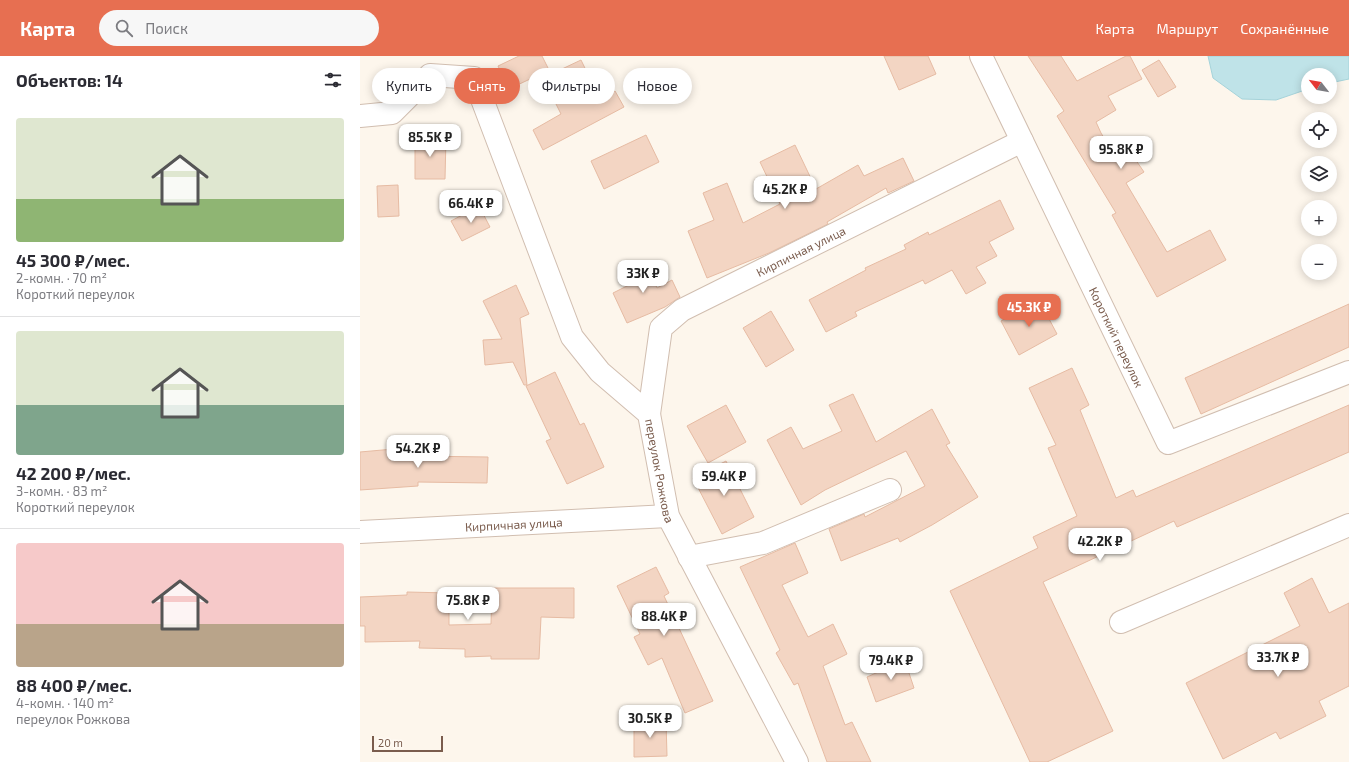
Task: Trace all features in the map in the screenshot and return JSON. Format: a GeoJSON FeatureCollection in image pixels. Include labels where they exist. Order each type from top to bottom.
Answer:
{"type":"FeatureCollection","features":[{"type":"Feature","properties":{"kind":"street","name":"Короткий переулок"},"geometry":{"type":"LineString","coordinates":[[981,56],[1168,443],[1349,372]]}},
{"type":"Feature","properties":{"kind":"street","name":"переулок Рожкова"},"geometry":{"type":"LineString","coordinates":[[360,116],[392,113],[430,75],[474,78],[572,337],[600,372],[649,414],[668,516],[797,762]]}},
{"type":"Feature","properties":{"kind":"street","name":"Кирпичная улица"},"geometry":{"type":"LineString","coordinates":[[649,414],[661,328],[682,310],[1022,141]]}},
{"type":"Feature","properties":{"kind":"street"},"geometry":{"type":"LineString","coordinates":[[689,557],[763,543],[890,490]]}},
{"type":"Feature","properties":{"kind":"street","name":"Кирпичная улица"},"geometry":{"type":"LineString","coordinates":[[360,532],[668,516]]}},
{"type":"Feature","properties":{"kind":"street"},"geometry":{"type":"LineString","coordinates":[[1121,622],[1349,525]]}},
{"type":"Feature","properties":{"kind":"water"},"geometry":{"type":"Polygon","coordinates":[[[1208,56],[1349,56],[1349,79],[1337,82],[1337,68],[1301,68],[1301,91],[1276,100],[1242,99],[1213,78],[1208,56]]]}},
{"type":"Feature","properties":{"kind":"building"},"geometry":{"type":"Polygon","coordinates":[[[519,56],[542,56],[548,68],[528,68],[528,80],[520,84],[520,68],[499,68],[498,66],[519,56]]]}},
{"type":"Feature","properties":{"kind":"building"},"geometry":{"type":"Polygon","coordinates":[[[884,56],[928,56],[936,74],[899,90],[884,56]]]}},
{"type":"Feature","properties":{"kind":"building"},"geometry":{"type":"Polygon","coordinates":[[[1028,56],[1061,56],[1077,81],[1126,56],[1130,56],[1142,79],[1108,96],[1116,110],[1096,122],[1101,133],[1120,164],[1133,156],[1144,172],[1126,183],[1167,252],[1210,230],[1226,260],[1157,297],[1112,215],[1116,213],[1057,116],[1064,111],[1028,56]]]}},
{"type":"Feature","properties":{"kind":"building"},"geometry":{"type":"Polygon","coordinates":[[[581,60],[585,68],[564,68],[581,60]]]}},
{"type":"Feature","properties":{"kind":"building"},"geometry":{"type":"Polygon","coordinates":[[[1159,60],[1176,87],[1158,97],[1142,70],[1159,60]]]}},
{"type":"Feature","properties":{"kind":"building"},"geometry":{"type":"Polygon","coordinates":[[[615,91],[624,107],[543,150],[533,130],[561,114],[556,104],[615,104],[615,91]]]}},
{"type":"Feature","properties":{"kind":"building"},"geometry":{"type":"Polygon","coordinates":[[[646,135],[659,162],[604,189],[591,161],[646,135]]]}},
{"type":"Feature","properties":{"kind":"building"},"geometry":{"type":"Polygon","coordinates":[[[415,136],[446,137],[445,179],[415,179],[415,136]]]}},
{"type":"Feature","properties":{"kind":"building"},"geometry":{"type":"Polygon","coordinates":[[[795,145],[816,189],[858,165],[864,176],[903,158],[914,181],[888,193],[886,188],[827,222],[828,224],[769,253],[707,278],[688,231],[714,220],[703,193],[727,183],[743,223],[780,204],[760,162],[795,145]]]}},
{"type":"Feature","properties":{"kind":"building"},"geometry":{"type":"Polygon","coordinates":[[[398,185],[399,216],[378,217],[377,186],[398,185]]]}},
{"type":"Feature","properties":{"kind":"building"},"geometry":{"type":"Polygon","coordinates":[[[1000,200],[1014,229],[989,242],[997,256],[976,267],[986,283],[966,294],[952,270],[925,284],[923,280],[855,312],[857,316],[826,332],[809,300],[866,270],[865,268],[906,249],[904,245],[928,232],[929,235],[1000,200]]]}},
{"type":"Feature","properties":{"kind":"building"},"geometry":{"type":"Polygon","coordinates":[[[479,206],[490,227],[462,241],[451,221],[479,206]]]}},
{"type":"Feature","properties":{"kind":"building"},"geometry":{"type":"Polygon","coordinates":[[[645,261],[657,288],[672,280],[680,297],[665,307],[627,323],[613,293],[629,285],[623,271],[645,261]]]}},
{"type":"Feature","properties":{"kind":"building"},"geometry":{"type":"Polygon","coordinates":[[[516,285],[529,314],[520,318],[527,385],[524,385],[513,362],[485,365],[483,340],[502,339],[483,301],[516,285]]]}},
{"type":"Feature","properties":{"kind":"building"},"geometry":{"type":"Polygon","coordinates":[[[1039,300],[1057,334],[1019,355],[1001,321],[1039,300]]]}},
{"type":"Feature","properties":{"kind":"building"},"geometry":{"type":"Polygon","coordinates":[[[1349,304],[1349,347],[1201,414],[1185,378],[1349,304]]]}},
{"type":"Feature","properties":{"kind":"building"},"geometry":{"type":"Polygon","coordinates":[[[771,311],[794,350],[766,367],[743,328],[771,311]]]}},
{"type":"Feature","properties":{"kind":"building"},"geometry":{"type":"Polygon","coordinates":[[[1072,368],[1089,405],[1080,410],[1116,498],[1133,490],[1136,497],[1349,405],[1349,452],[1177,527],[1174,521],[1043,582],[1113,731],[1047,762],[1030,762],[950,591],[1038,548],[1033,537],[1077,516],[1048,448],[1056,445],[1029,388],[1072,368]]]}},
{"type":"Feature","properties":{"kind":"building"},"geometry":{"type":"Polygon","coordinates":[[[555,372],[580,425],[584,423],[604,467],[567,484],[546,441],[551,439],[526,386],[555,372]]]}},
{"type":"Feature","properties":{"kind":"building"},"geometry":{"type":"Polygon","coordinates":[[[853,394],[876,442],[932,409],[950,443],[946,445],[978,497],[932,525],[900,542],[898,538],[841,561],[829,529],[864,514],[865,517],[925,486],[906,451],[825,490],[801,505],[767,440],[791,427],[803,449],[842,431],[829,405],[853,394]]]}},
{"type":"Feature","properties":{"kind":"building"},"geometry":{"type":"Polygon","coordinates":[[[726,405],[746,442],[708,463],[687,426],[726,405]]]}},
{"type":"Feature","properties":{"kind":"building"},"geometry":{"type":"Polygon","coordinates":[[[416,447],[416,456],[488,457],[487,483],[418,482],[418,486],[360,490],[360,452],[416,447]]]}},
{"type":"Feature","properties":{"kind":"building"},"geometry":{"type":"Polygon","coordinates":[[[726,461],[754,517],[722,534],[693,478],[726,461]]]}},
{"type":"Feature","properties":{"kind":"building"},"geometry":{"type":"Polygon","coordinates":[[[795,543],[808,573],[782,585],[808,637],[833,624],[847,654],[823,666],[845,725],[852,722],[871,762],[827,762],[798,683],[794,685],[776,653],[780,650],[740,567],[795,543]]]}},
{"type":"Feature","properties":{"kind":"building"},"geometry":{"type":"Polygon","coordinates":[[[656,567],[669,593],[664,596],[713,701],[685,713],[662,658],[648,665],[634,637],[640,634],[617,586],[656,567]]]}},
{"type":"Feature","properties":{"kind":"building"},"geometry":{"type":"Polygon","coordinates":[[[1312,578],[1329,613],[1349,603],[1349,686],[1319,701],[1326,716],[1280,739],[1276,732],[1223,759],[1186,683],[1300,626],[1284,593],[1312,578]]]}},
{"type":"Feature","properties":{"kind":"building"},"geometry":{"type":"Polygon","coordinates":[[[492,588],[574,588],[574,618],[541,617],[539,659],[491,659],[491,656],[465,657],[465,649],[419,648],[420,641],[365,642],[365,626],[360,626],[360,597],[407,595],[407,592],[449,593],[449,625],[491,624],[492,588]]]}},
{"type":"Feature","properties":{"kind":"building"},"geometry":{"type":"Polygon","coordinates":[[[904,658],[914,688],[876,702],[867,677],[885,669],[884,666],[904,658]]]}},
{"type":"Feature","properties":{"kind":"building"},"geometry":{"type":"Polygon","coordinates":[[[666,721],[667,756],[634,757],[634,722],[666,721]]]}}]}
